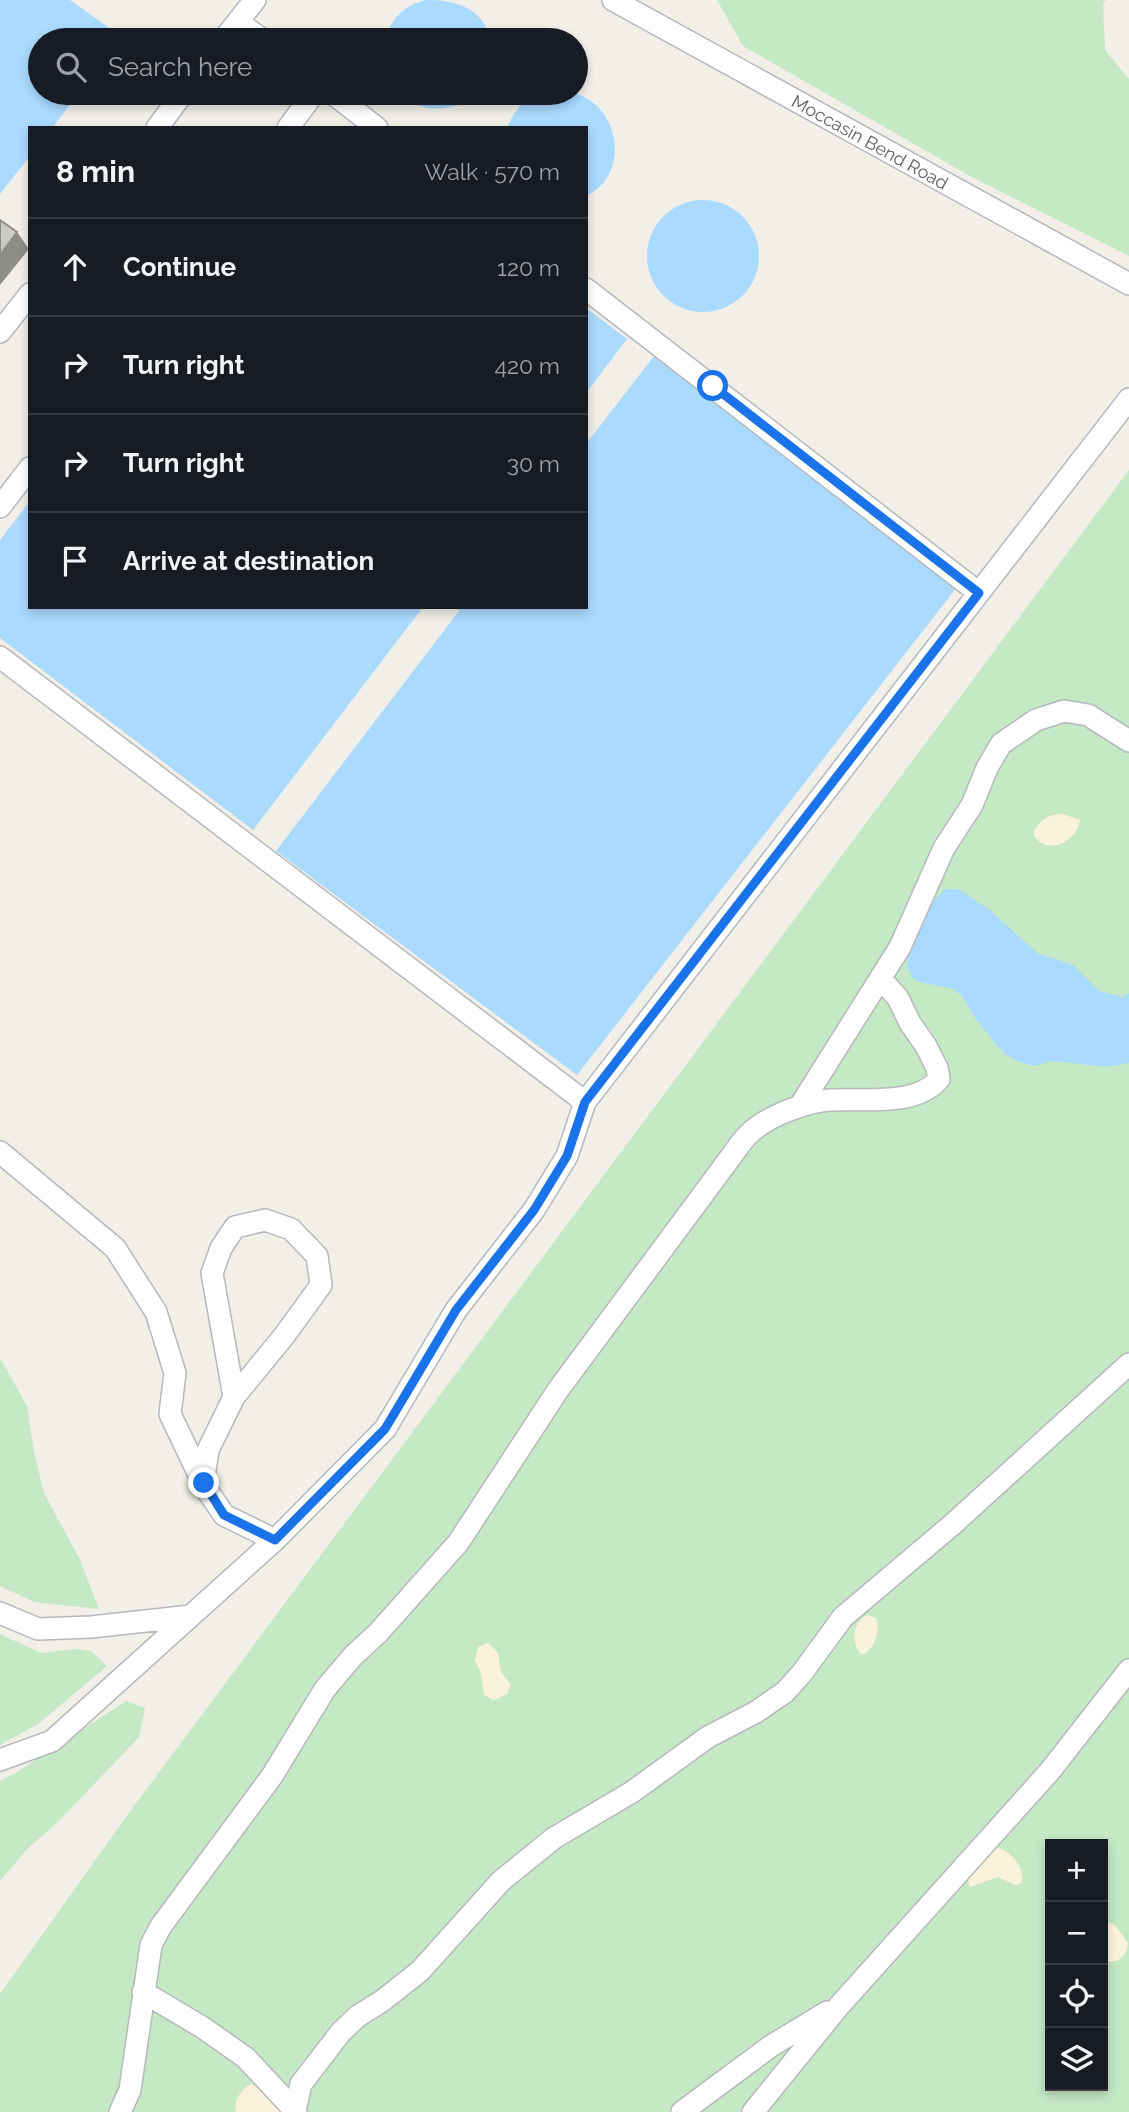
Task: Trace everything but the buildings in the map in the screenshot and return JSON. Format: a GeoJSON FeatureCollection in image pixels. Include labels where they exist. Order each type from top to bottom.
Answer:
{"type":"FeatureCollection","features":[{"type":"Feature","properties":{"kind":"street"},"geometry":{"type":"LineString","coordinates":[[233,28],[254,0]]}},
{"type":"Feature","properties":{"kind":"street","name":"Moccasin Bend Road"},"geometry":{"type":"LineString","coordinates":[[613,0],[1129,284]]}},
{"type":"Feature","properties":{"kind":"street"},"geometry":{"type":"LineString","coordinates":[[238,22],[246,28]]}},
{"type":"Feature","properties":{"kind":"street"},"geometry":{"type":"LineString","coordinates":[[158,126],[174,105]]}},
{"type":"Feature","properties":{"kind":"street"},"geometry":{"type":"LineString","coordinates":[[289,126],[305,105]]}},
{"type":"Feature","properties":{"kind":"street"},"geometry":{"type":"LineString","coordinates":[[347,105],[374,126]]}},
{"type":"Feature","properties":{"kind":"street"},"geometry":{"type":"LineString","coordinates":[[588,291],[979,593]]}},
{"type":"Feature","properties":{"kind":"street"},"geometry":{"type":"LineString","coordinates":[[0,332],[28,297]]}},
{"type":"Feature","properties":{"kind":"street"},"geometry":{"type":"LineString","coordinates":[[0,1760],[52,1741],[275,1540],[385,1429],[456,1310],[541,1200],[567,1156],[585,1102],[1129,399]]}},
{"type":"Feature","properties":{"kind":"street"},"geometry":{"type":"LineString","coordinates":[[0,507],[28,471]]}},
{"type":"Feature","properties":{"kind":"street"},"geometry":{"type":"LineString","coordinates":[[0,657],[585,1102]]}},
{"type":"Feature","properties":{"kind":"street"},"geometry":{"type":"LineString","coordinates":[[800,1106],[881,979],[910,928],[944,848],[972,805],[987,768],[1001,744],[1036,720],[1064,711],[1088,715],[1129,741]]}},
{"type":"Feature","properties":{"kind":"street"},"geometry":{"type":"LineString","coordinates":[[120,2112],[131,2090],[151,1945],[161,1926],[272,1776],[325,1689],[458,1543],[558,1390],[750,1132],[770,1119],[800,1106],[828,1100],[875,1101],[909,1095],[932,1088],[939,1079],[937,1068],[926,1046],[910,1023],[898,998],[881,979]]}},
{"type":"Feature","properties":{"kind":"street"},"geometry":{"type":"LineString","coordinates":[[0,1152],[115,1248],[156,1312],[175,1373],[170,1414],[204,1483],[224,1515],[275,1540]]}},
{"type":"Feature","properties":{"kind":"street"},"geometry":{"type":"LineString","coordinates":[[204,1483],[208,1450],[234,1397],[321,1285],[317,1256],[291,1229],[265,1220],[235,1227],[220,1248],[212,1273],[234,1397]]}},
{"type":"Feature","properties":{"kind":"street"},"geometry":{"type":"LineString","coordinates":[[296,2112],[301,2084],[341,2032],[358,2016],[390,1996],[419,1971],[501,1881],[554,1838],[632,1792],[708,1737],[757,1712],[785,1692],[843,1617],[953,1524],[1129,1364]]}},
{"type":"Feature","properties":{"kind":"street"},"geometry":{"type":"LineString","coordinates":[[0,1613],[38,1629],[91,1627],[191,1616]]}},
{"type":"Feature","properties":{"kind":"street"},"geometry":{"type":"LineString","coordinates":[[752,2112],[839,2006],[1050,1771],[1129,1670]]}},
{"type":"Feature","properties":{"kind":"street"},"geometry":{"type":"LineString","coordinates":[[143,1992],[202,2027],[246,2058],[296,2112]]}},
{"type":"Feature","properties":{"kind":"street"},"geometry":{"type":"LineString","coordinates":[[682,2112],[771,2046],[839,2006]]}},
{"type":"Feature","properties":{"kind":"green space"},"geometry":{"type":"Polygon","coordinates":[[[717,0],[1106,0],[1103,3],[1105,50],[1129,79],[1129,256],[970,176],[743,46],[717,0]]]}},
{"type":"Feature","properties":{"kind":"green space"},"geometry":{"type":"Polygon","coordinates":[[[1129,470],[1129,2112],[0,2112],[0,1994],[131,1810],[1129,470]]]}},
{"type":"Feature","properties":{"kind":"green space"},"geometry":{"type":"Polygon","coordinates":[[[0,1358],[27,1406],[44,1493],[80,1560],[99,1609],[34,1602],[0,1586],[0,1358]]]}},
{"type":"Feature","properties":{"kind":"green space"},"geometry":{"type":"Polygon","coordinates":[[[0,1634],[41,1653],[75,1649],[91,1651],[107,1666],[38,1724],[0,1745],[0,1634]]]}},
{"type":"Feature","properties":{"kind":"green space"},"geometry":{"type":"Polygon","coordinates":[[[126,1701],[145,1708],[139,1737],[58,1822],[27,1849],[0,1881],[0,1781],[126,1701]]]}},
{"type":"Feature","properties":{"kind":"sand"},"geometry":{"type":"Polygon","coordinates":[[[1063,814],[1080,820],[1074,834],[1061,844],[1046,845],[1039,842],[1034,835],[1040,822],[1053,815],[1063,814]]]}},
{"type":"Feature","properties":{"kind":"sand"},"geometry":{"type":"Polygon","coordinates":[[[867,1615],[876,1618],[878,1628],[873,1644],[863,1655],[856,1646],[854,1634],[858,1623],[867,1615]]]}},
{"type":"Feature","properties":{"kind":"sand"},"geometry":{"type":"Polygon","coordinates":[[[488,1643],[498,1653],[501,1672],[511,1685],[507,1694],[494,1700],[484,1695],[481,1674],[475,1660],[478,1647],[488,1643]]]}},
{"type":"Feature","properties":{"kind":"sand"},"geometry":{"type":"Polygon","coordinates":[[[996,1848],[1007,1852],[1016,1861],[1022,1883],[1015,1885],[998,1877],[970,1887],[967,1877],[996,1848]]]}},
{"type":"Feature","properties":{"kind":"sand"},"geometry":{"type":"Polygon","coordinates":[[[1108,1922],[1115,1925],[1128,1943],[1123,1956],[1113,1962],[1108,1962],[1108,1922]]]}},
{"type":"Feature","properties":{"kind":"sand"},"geometry":{"type":"Polygon","coordinates":[[[251,2084],[284,2112],[236,2112],[239,2096],[251,2084]]]}},
{"type":"Feature","properties":{"kind":"water"},"geometry":{"type":"Polygon","coordinates":[[[0,0],[70,0],[109,28],[28,28],[28,105],[70,105],[54,126],[28,126],[28,159],[0,194],[0,0]]]}},
{"type":"Feature","properties":{"kind":"water"},"geometry":{"type":"Polygon","coordinates":[[[426,0],[457,4],[474,13],[486,28],[390,28],[399,14],[426,0]]]}},
{"type":"Feature","properties":{"kind":"water"},"geometry":{"type":"Polygon","coordinates":[[[588,100],[607,119],[613,133],[614,161],[608,175],[599,187],[588,195],[588,126],[508,126],[522,105],[588,105],[588,100]]]}},
{"type":"Feature","properties":{"kind":"water"},"geometry":{"type":"Polygon","coordinates":[[[416,105],[456,105],[449,107],[427,108],[416,105]]]}},
{"type":"Feature","properties":{"kind":"water"},"geometry":{"type":"Polygon","coordinates":[[[703,200],[724,204],[743,216],[755,235],[759,256],[755,277],[743,296],[724,308],[703,312],[682,308],[663,296],[651,277],[647,256],[651,235],[663,216],[682,204],[703,200]]]}},
{"type":"Feature","properties":{"kind":"water"},"geometry":{"type":"Polygon","coordinates":[[[588,310],[627,339],[588,390],[588,310]]]}},
{"type":"Feature","properties":{"kind":"water"},"geometry":{"type":"Polygon","coordinates":[[[654,356],[957,587],[577,1075],[276,851],[460,609],[588,609],[588,441],[654,356]]]}},
{"type":"Feature","properties":{"kind":"water"},"geometry":{"type":"Polygon","coordinates":[[[28,504],[28,609],[421,609],[253,830],[0,638],[0,540],[28,504]]]}},
{"type":"Feature","properties":{"kind":"water"},"geometry":{"type":"Polygon","coordinates":[[[946,889],[958,889],[991,911],[1037,953],[1073,965],[1099,991],[1123,997],[1129,993],[1129,1063],[1107,1067],[1053,1061],[1033,1066],[1018,1061],[1006,1055],[994,1042],[961,995],[951,988],[923,983],[912,978],[907,966],[908,955],[932,902],[946,889]]]}},
{"type":"Feature","properties":{"kind":"route"},"geometry":{"type":"LineString","coordinates":[[204,1483],[224,1515],[275,1540],[385,1429],[456,1310],[534,1210],[567,1156],[585,1102],[979,593],[713,386]]}}]}
